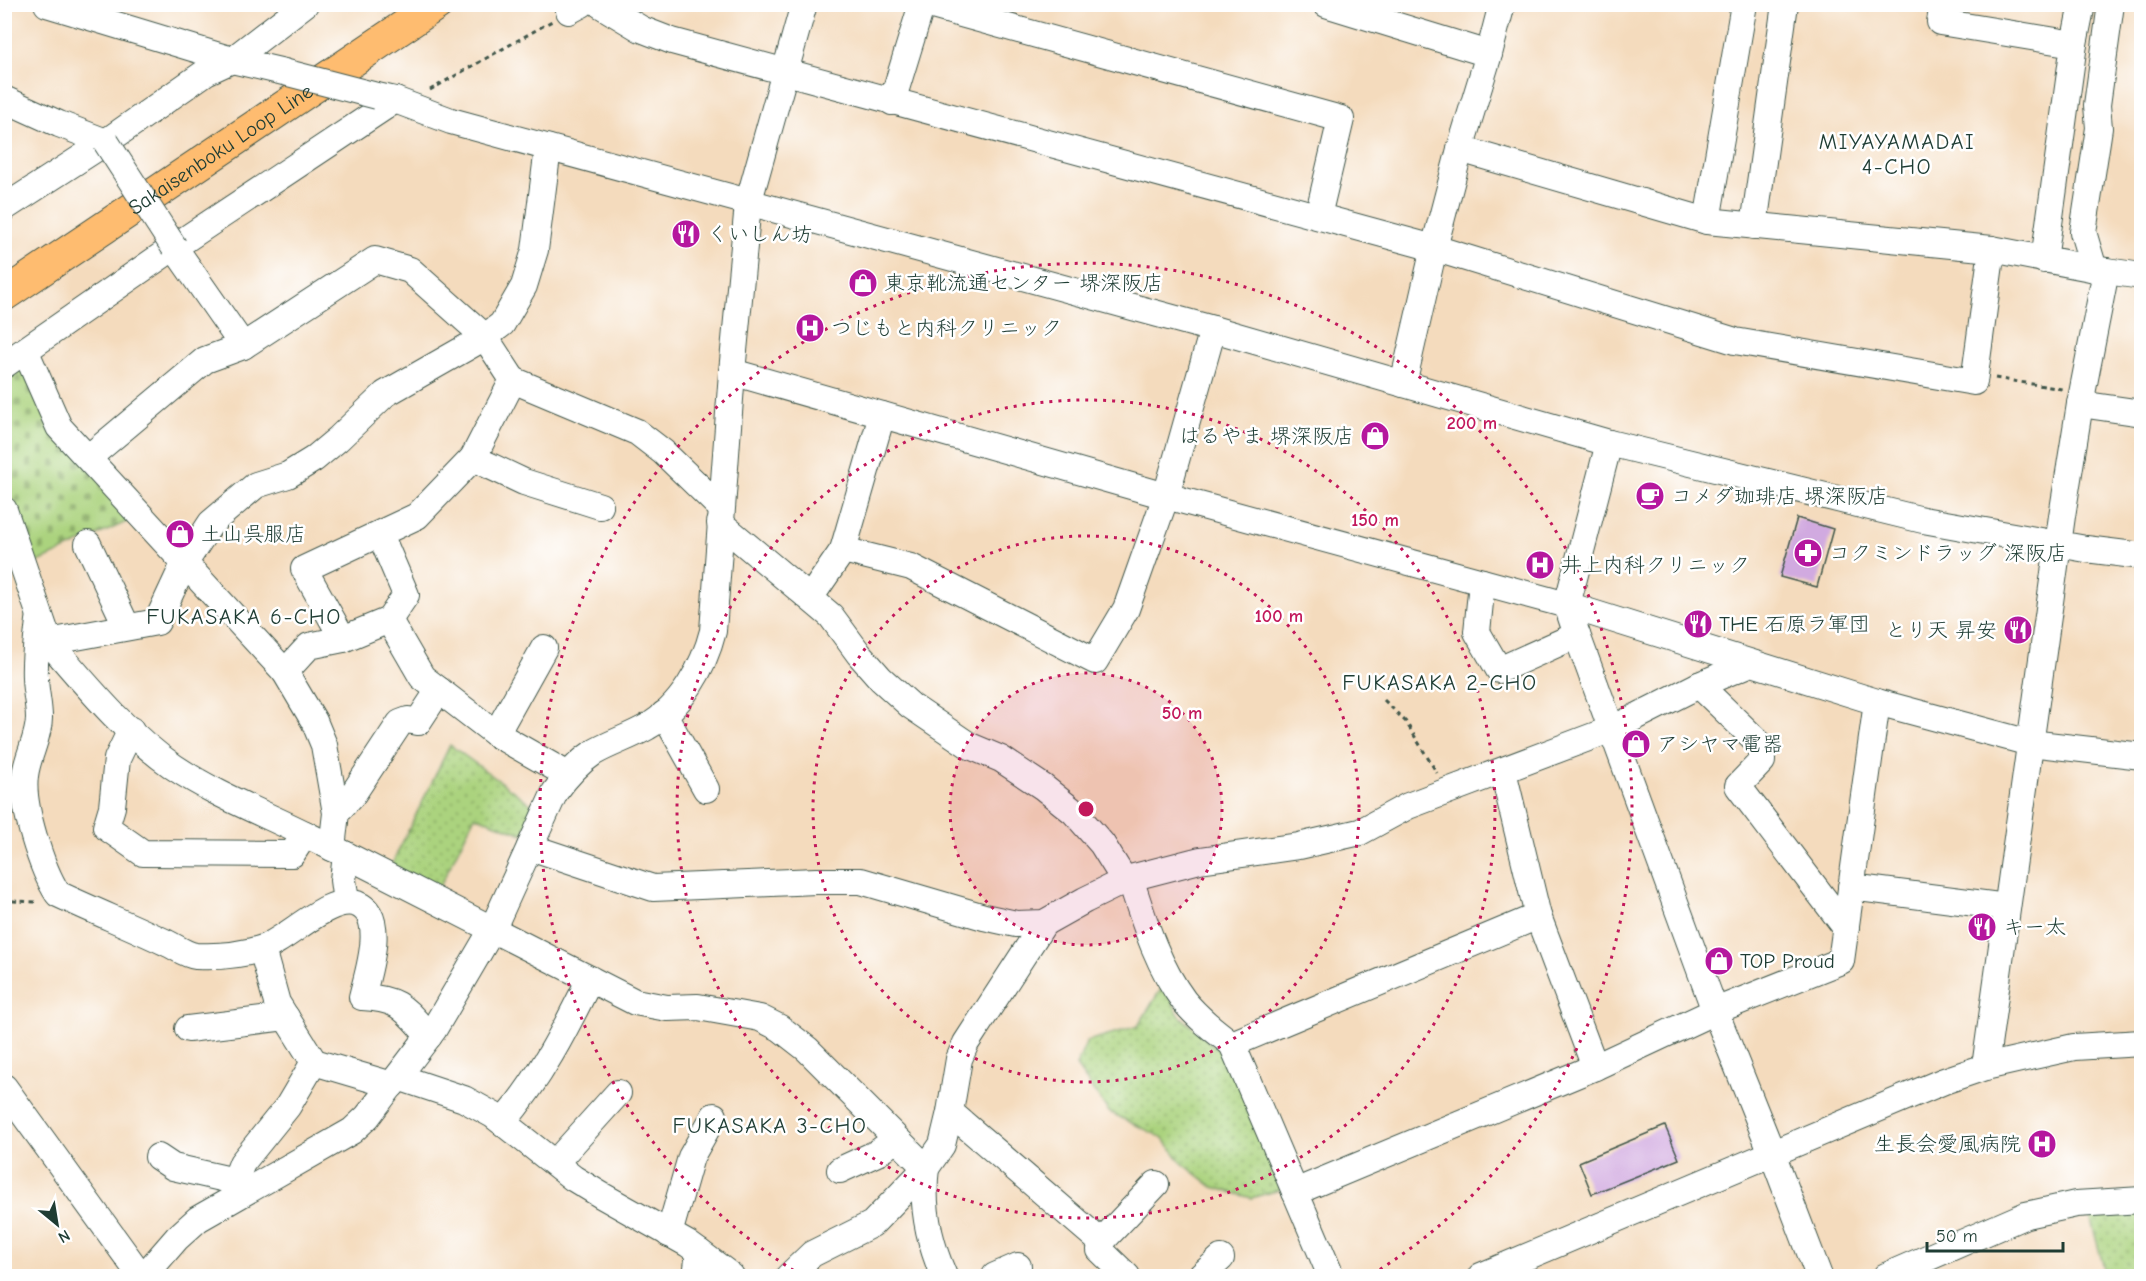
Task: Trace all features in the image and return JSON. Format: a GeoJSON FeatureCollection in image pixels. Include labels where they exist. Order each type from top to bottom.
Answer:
{"type":"FeatureCollection","features":[{"type":"Feature","properties":{"kind":"main road","name":"Sakaisenboku Loop Line"},"geometry":{"type":"LineString","coordinates":[[4,296],[437,4]]}},
{"type":"Feature","properties":{"kind":"street"},"geometry":{"type":"LineString","coordinates":[[46,4],[232,60],[386,98],[450,122],[1213,329],[1609,443],[1923,520],[2142,556]]}},
{"type":"Feature","properties":{"kind":"street"},"geometry":{"type":"LineString","coordinates":[[4,208],[106,142],[206,72],[232,60],[305,4]]}},
{"type":"Feature","properties":{"kind":"street"},"geometry":{"type":"LineString","coordinates":[[4,1088],[143,1276],[177,1238],[238,1187],[352,1131],[367,1117],[429,1036],[492,930],[555,792],[568,775],[591,754],[649,726],[673,706],[696,674],[708,651],[713,631],[732,372],[748,204],[804,4]]}},
{"type":"Feature","properties":{"kind":"street"},"geometry":{"type":"LineString","coordinates":[[892,102],[924,4],[1341,119],[1318,216]]}},
{"type":"Feature","properties":{"kind":"street"},"geometry":{"type":"LineString","coordinates":[[1326,4],[1489,54]]}},
{"type":"Feature","properties":{"kind":"street"},"geometry":{"type":"LineString","coordinates":[[1403,384],[1460,149],[1502,4]]}},
{"type":"Feature","properties":{"kind":"street"},"geometry":{"type":"LineString","coordinates":[[1707,221],[1744,4]]}},
{"type":"Feature","properties":{"kind":"street"},"geometry":{"type":"LineString","coordinates":[[1754,226],[1785,4]]}},
{"type":"Feature","properties":{"kind":"street"},"geometry":{"type":"LineString","coordinates":[[1943,4],[1940,22],[2074,44]]}},
{"type":"Feature","properties":{"kind":"street"},"geometry":{"type":"LineString","coordinates":[[2044,260],[2074,44],[2082,4]]}},
{"type":"Feature","properties":{"kind":"street"},"geometry":{"type":"LineString","coordinates":[[1985,1067],[2058,544],[2100,270],[2083,231],[2099,128],[2097,105],[2111,4]]}},
{"type":"Feature","properties":{"kind":"street"},"geometry":{"type":"LineString","coordinates":[[601,5],[641,29],[672,41],[1318,216],[1735,341],[1974,382],[1992,249]]}},
{"type":"Feature","properties":{"kind":"street"},"geometry":{"type":"LineString","coordinates":[[4,365],[26,352],[174,247],[359,126],[386,98]]}},
{"type":"Feature","properties":{"kind":"street"},"geometry":{"type":"LineString","coordinates":[[4,99],[106,142],[174,247],[243,346]]}},
{"type":"Feature","properties":{"kind":"street"},"geometry":{"type":"LineString","coordinates":[[49,642],[157,622],[184,564],[211,523],[256,484],[288,475],[314,459],[385,394],[485,337],[502,324],[524,286],[535,250],[548,148]]}},
{"type":"Feature","properties":{"kind":"street"},"geometry":{"type":"LineString","coordinates":[[1460,149],[1707,221],[1992,249],[2142,276]]}},
{"type":"Feature","properties":{"kind":"street"},"geometry":{"type":"LineString","coordinates":[[88,458],[206,360],[243,346],[375,260],[410,270],[485,337],[513,380],[637,432],[663,452],[721,516],[831,616],[881,679],[911,706],[970,746],[1001,759],[1043,787],[1074,812],[1102,844],[1127,879],[1164,969],[1184,1000],[1200,1018],[1232,1044],[1331,1276]]}},
{"type":"Feature","properties":{"kind":"street"},"geometry":{"type":"LineString","coordinates":[[843,550],[911,567],[1095,661],[1126,609],[1167,496],[1213,329]]}},
{"type":"Feature","properties":{"kind":"street"},"geometry":{"type":"LineString","coordinates":[[26,352],[59,427],[285,672],[314,721],[324,746],[336,813],[346,902]]}},
{"type":"Feature","properties":{"kind":"street"},"geometry":{"type":"LineString","coordinates":[[732,372],[1167,496],[1567,605],[1877,702],[2030,743],[2142,756]]}},
{"type":"Feature","properties":{"kind":"street"},"geometry":{"type":"LineString","coordinates":[[343,639],[304,570],[417,516],[473,458],[513,380]]}},
{"type":"Feature","properties":{"kind":"street"},"geometry":{"type":"LineString","coordinates":[[2081,398],[2142,413]]}},
{"type":"Feature","properties":{"kind":"street"},"geometry":{"type":"LineString","coordinates":[[810,598],[843,550],[882,415]]}},
{"type":"Feature","properties":{"kind":"street"},"geometry":{"type":"LineString","coordinates":[[1609,443],[1567,605],[1715,1011],[1818,1276]]}},
{"type":"Feature","properties":{"kind":"street"},"geometry":{"type":"LineString","coordinates":[[473,458],[525,482],[600,506]]}},
{"type":"Feature","properties":{"kind":"street"},"geometry":{"type":"LineString","coordinates":[[4,510],[8,541],[49,642],[92,693],[130,730],[174,767],[222,795],[339,851],[635,1002],[667,1008],[698,1007],[760,1018],[780,1028],[807,1049],[926,1168]]}},
{"type":"Feature","properties":{"kind":"street"},"geometry":{"type":"LineString","coordinates":[[285,672],[309,646],[343,639],[389,620],[406,595],[380,534]]}},
{"type":"Feature","properties":{"kind":"street"},"geometry":{"type":"LineString","coordinates":[[88,544],[127,627]]}},
{"type":"Feature","properties":{"kind":"street"},"geometry":{"type":"LineString","coordinates":[[1482,582],[1477,632],[1499,670],[1577,635]]}},
{"type":"Feature","properties":{"kind":"street"},"geometry":{"type":"LineString","coordinates":[[39,615],[35,676],[39,717],[37,737],[28,758],[24,778],[25,805],[50,882],[58,894],[193,956],[224,956],[261,949],[327,909],[346,902],[359,905],[368,913],[375,941],[362,997],[381,998],[397,1004],[429,1036]]}},
{"type":"Feature","properties":{"kind":"street"},"geometry":{"type":"LineString","coordinates":[[389,620],[422,677],[496,734],[568,775]]}},
{"type":"Feature","properties":{"kind":"street"},"geometry":{"type":"LineString","coordinates":[[496,734],[544,648]]}},
{"type":"Feature","properties":{"kind":"street"},"geometry":{"type":"LineString","coordinates":[[530,847],[653,888],[861,881],[984,917],[1016,924],[1044,923],[1127,879],[1200,860],[1299,846],[1360,832],[1408,806],[1612,729],[1699,685],[1751,663]]}},
{"type":"Feature","properties":{"kind":"street"},"geometry":{"type":"LineString","coordinates":[[1699,685],[1762,746],[1762,761],[1738,786],[1846,928]]}},
{"type":"Feature","properties":{"kind":"street"},"geometry":{"type":"LineString","coordinates":[[336,813],[353,794],[399,723],[408,720],[418,722],[440,690]]}},
{"type":"Feature","properties":{"kind":"street"},"geometry":{"type":"LineString","coordinates":[[1295,1192],[1595,1067],[1715,1011],[1841,961],[1877,702]]}},
{"type":"Feature","properties":{"kind":"street"},"geometry":{"type":"LineString","coordinates":[[663,714],[706,789]]}},
{"type":"Feature","properties":{"kind":"street"},"geometry":{"type":"LineString","coordinates":[[130,730],[117,759],[112,807],[106,827],[143,853],[292,854],[305,834]]}},
{"type":"Feature","properties":{"kind":"street"},"geometry":{"type":"LineString","coordinates":[[1503,771],[1539,916],[1595,1067]]}},
{"type":"Feature","properties":{"kind":"street"},"geometry":{"type":"LineString","coordinates":[[1851,887],[2007,907]]}},
{"type":"Feature","properties":{"kind":"street"},"geometry":{"type":"LineString","coordinates":[[1232,1044],[1539,916]]}},
{"type":"Feature","properties":{"kind":"street"},"geometry":{"type":"LineString","coordinates":[[789,1276],[812,1254],[872,1224],[926,1168],[942,1145],[959,1059],[966,1043],[1044,923]]}},
{"type":"Feature","properties":{"kind":"street"},"geometry":{"type":"LineString","coordinates":[[261,949],[277,1003],[314,1062],[464,1099],[503,1122],[601,1196],[669,1233],[697,1264],[731,1276]]}},
{"type":"Feature","properties":{"kind":"street"},"geometry":{"type":"LineString","coordinates":[[503,1122],[526,1096],[551,1055],[590,979]]}},
{"type":"Feature","properties":{"kind":"street"},"geometry":{"type":"LineString","coordinates":[[188,1029],[286,1017]]}},
{"type":"Feature","properties":{"kind":"street"},"geometry":{"type":"LineString","coordinates":[[1481,1276],[1944,1080],[1985,1067],[2074,1047],[2142,1043]]}},
{"type":"Feature","properties":{"kind":"street"},"geometry":{"type":"LineString","coordinates":[[238,1187],[242,1163],[288,1106],[314,1062]]}},
{"type":"Feature","properties":{"kind":"street"},"geometry":{"type":"LineString","coordinates":[[555,1163],[618,1093]]}},
{"type":"Feature","properties":{"kind":"street"},"geometry":{"type":"LineString","coordinates":[[950,1112],[1101,1242]]}},
{"type":"Feature","properties":{"kind":"street"},"geometry":{"type":"LineString","coordinates":[[669,1233],[692,1157],[714,1116]]}},
{"type":"Feature","properties":{"kind":"street"},"geometry":{"type":"LineString","coordinates":[[840,1170],[877,1153],[896,1139]]}},
{"type":"Feature","properties":{"kind":"street"},"geometry":{"type":"LineString","coordinates":[[159,1157],[173,1167],[238,1187]]}},
{"type":"Feature","properties":{"kind":"street"},"geometry":{"type":"LineString","coordinates":[[926,1168],[923,1188],[927,1223],[933,1252],[944,1276]]}},
{"type":"Feature","properties":{"kind":"street"},"geometry":{"type":"LineString","coordinates":[[1127,1276],[1100,1250],[1101,1242],[1156,1184]]}},
{"type":"Feature","properties":{"kind":"street"},"geometry":{"type":"LineString","coordinates":[[1886,1276],[2026,1215],[2076,1204],[2142,1200]]}},
{"type":"Feature","properties":{"kind":"street"},"geometry":{"type":"LineString","coordinates":[[1201,1276],[1221,1257]]}},
{"type":"Feature","properties":{"kind":"street"},"geometry":{"type":"LineString","coordinates":[[995,1276],[1018,1266]]}},
{"type":"Feature","properties":{"kind":"path"},"geometry":{"type":"LineString","coordinates":[[429,91],[575,8]]}},
{"type":"Feature","properties":{"kind":"path"},"geometry":{"type":"LineString","coordinates":[[1975,375],[2081,398]]}},
{"type":"Feature","properties":{"kind":"path"},"geometry":{"type":"LineString","coordinates":[[1384,700],[1406,722],[1448,792]]}},
{"type":"Feature","properties":{"kind":"path"},"geometry":{"type":"LineString","coordinates":[[4,897],[14,901],[35,903],[58,894]]}},
{"type":"Feature","properties":{"kind":"green space"},"geometry":{"type":"Polygon","coordinates":[[[21,367],[131,520],[32,565],[18,536],[5,483],[4,372],[21,367]]]}},
{"type":"Feature","properties":{"kind":"green space"},"geometry":{"type":"Polygon","coordinates":[[[450,745],[535,807],[523,834],[475,816],[439,888],[391,866],[450,745]]]}},
{"type":"Feature","properties":{"kind":"green space"},"geometry":{"type":"Polygon","coordinates":[[[1164,984],[1179,1015],[1210,1043],[1227,1053],[1283,1189],[1251,1198],[1213,1187],[1182,1163],[1163,1138],[1109,1112],[1076,1066],[1087,1041],[1138,1026],[1164,984]]]}},
{"type":"Feature","properties":{"kind":"green space"},"geometry":{"type":"Polygon","coordinates":[[[2141,1213],[2141,1276],[2106,1276],[2090,1216],[2141,1213]]]}},
{"type":"Feature","properties":{"kind":"building"},"geometry":{"type":"Polygon","coordinates":[[[1797,518],[1833,529],[1817,587],[1780,577],[1797,518]]]}},
{"type":"Feature","properties":{"kind":"building"},"geometry":{"type":"Polygon","coordinates":[[[1665,1126],[1679,1159],[1592,1194],[1579,1162],[1665,1126]]]}},
{"type":"Feature","properties":{"kind":"place","name":"くいしん坊"},"geometry":{"type":"Point","coordinates":[686,234]}},
{"type":"Feature","properties":{"kind":"place","name":"東京靴流通センター 堺深阪店"},"geometry":{"type":"Point","coordinates":[863,283]}},
{"type":"Feature","properties":{"kind":"place","name":"つじもと内科クリニック"},"geometry":{"type":"Point","coordinates":[810,328]}},
{"type":"Feature","properties":{"kind":"place","name":"はるやま 堺深阪店"},"geometry":{"type":"Point","coordinates":[1375,436]}},
{"type":"Feature","properties":{"kind":"place","name":"コメダ珈琲店 堺深阪店"},"geometry":{"type":"Point","coordinates":[1650,496]}},
{"type":"Feature","properties":{"kind":"place","name":"土山呉服店"},"geometry":{"type":"Point","coordinates":[180,534]}},
{"type":"Feature","properties":{"kind":"place","name":"コクミンドラッグ 深阪店"},"geometry":{"type":"Point","coordinates":[1808,553]}},
{"type":"Feature","properties":{"kind":"place","name":"井上内科クリニック"},"geometry":{"type":"Point","coordinates":[1540,565]}},
{"type":"Feature","properties":{"kind":"place","name":"THE 石原ラ軍団"},"geometry":{"type":"Point","coordinates":[1698,624]}},
{"type":"Feature","properties":{"kind":"place","name":"とり天 昇安"},"geometry":{"type":"Point","coordinates":[2018,630]}},
{"type":"Feature","properties":{"kind":"place","name":"アシヤマ電器"},"geometry":{"type":"Point","coordinates":[1636,744]}},
{"type":"Feature","properties":{"kind":"place","name":"キー太"},"geometry":{"type":"Point","coordinates":[1982,927]}},
{"type":"Feature","properties":{"kind":"place","name":"TOP Proud"},"geometry":{"type":"Point","coordinates":[1719,961]}},
{"type":"Feature","properties":{"kind":"place","name":"生長会愛風病院"},"geometry":{"type":"Point","coordinates":[2042,1144]}},
{"type":"Feature","properties":{"kind":"district","name":"MIYAYAMADAI 4-CHO"},"geometry":{"type":"Point","coordinates":[1897,154]}},
{"type":"Feature","properties":{"kind":"district","name":"FUKASAKA 6-CHO"},"geometry":{"type":"Point","coordinates":[244,616]}},
{"type":"Feature","properties":{"kind":"district","name":"FUKASAKA 2-CHO"},"geometry":{"type":"Point","coordinates":[1440,682]}},
{"type":"Feature","properties":{"kind":"district","name":"FUKASAKA 3-CHO"},"geometry":{"type":"Point","coordinates":[770,1125]}}]}
